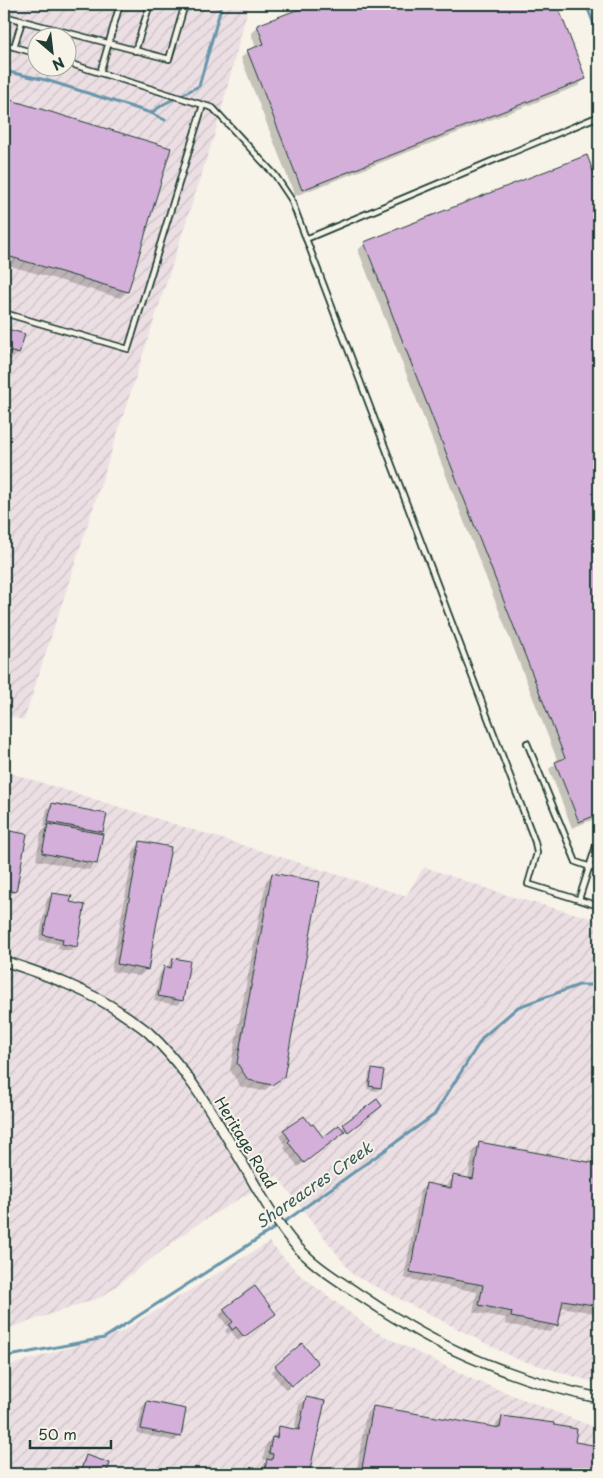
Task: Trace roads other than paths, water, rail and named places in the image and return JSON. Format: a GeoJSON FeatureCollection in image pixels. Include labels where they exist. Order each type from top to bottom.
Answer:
{"type":"FeatureCollection","features":[{"type":"Feature","properties":{"kind":"street","name":"Heritage Road"},"geometry":{"type":"LineString","coordinates":[[4,961],[39,972],[81,989],[112,1006],[147,1030],[169,1052],[196,1088],[240,1158],[258,1191],[291,1240],[314,1264],[400,1321],[446,1345],[543,1383],[599,1398]]}},
{"type":"Feature","properties":{"kind":"lane"},"geometry":{"type":"LineString","coordinates":[[100,73],[120,4]]}},
{"type":"Feature","properties":{"kind":"lane"},"geometry":{"type":"LineString","coordinates":[[135,51],[150,4]]}},
{"type":"Feature","properties":{"kind":"lane"},"geometry":{"type":"LineString","coordinates":[[4,16],[169,60],[185,4]]}},
{"type":"Feature","properties":{"kind":"lane"},"geometry":{"type":"LineString","coordinates":[[14,47],[22,21]]}},
{"type":"Feature","properties":{"kind":"lane"},"geometry":{"type":"LineString","coordinates":[[4,44],[28,51]]}},
{"type":"Feature","properties":{"kind":"lane"},"geometry":{"type":"LineString","coordinates":[[78,66],[214,108],[275,175],[291,199],[535,842],[537,854],[528,884],[599,906]]}},
{"type":"Feature","properties":{"kind":"lane"},"geometry":{"type":"LineString","coordinates":[[4,313],[128,349],[204,105]]}},
{"type":"Feature","properties":{"kind":"lane"},"geometry":{"type":"LineString","coordinates":[[306,239],[599,116]]}},
{"type":"Feature","properties":{"kind":"lane"},"geometry":{"type":"LineString","coordinates":[[527,744],[576,862],[599,870]]}},
{"type":"Feature","properties":{"kind":"lane"},"geometry":{"type":"LineString","coordinates":[[579,899],[596,846],[599,842]]}},
{"type":"Feature","properties":{"kind":"waterway"},"geometry":{"type":"LineString","coordinates":[[151,113],[199,86],[222,4]]}},
{"type":"Feature","properties":{"kind":"waterway"},"geometry":{"type":"LineString","coordinates":[[586,4],[599,37]]}},
{"type":"Feature","properties":{"kind":"waterway"},"geometry":{"type":"LineString","coordinates":[[4,71],[46,80],[151,113],[165,120]]}},
{"type":"Feature","properties":{"kind":"waterway","name":"Shoreacres Creek"},"geometry":{"type":"LineString","coordinates":[[4,1357],[104,1338],[287,1220],[434,1115],[483,1037],[518,1007],[579,985],[599,985]]}}]}
